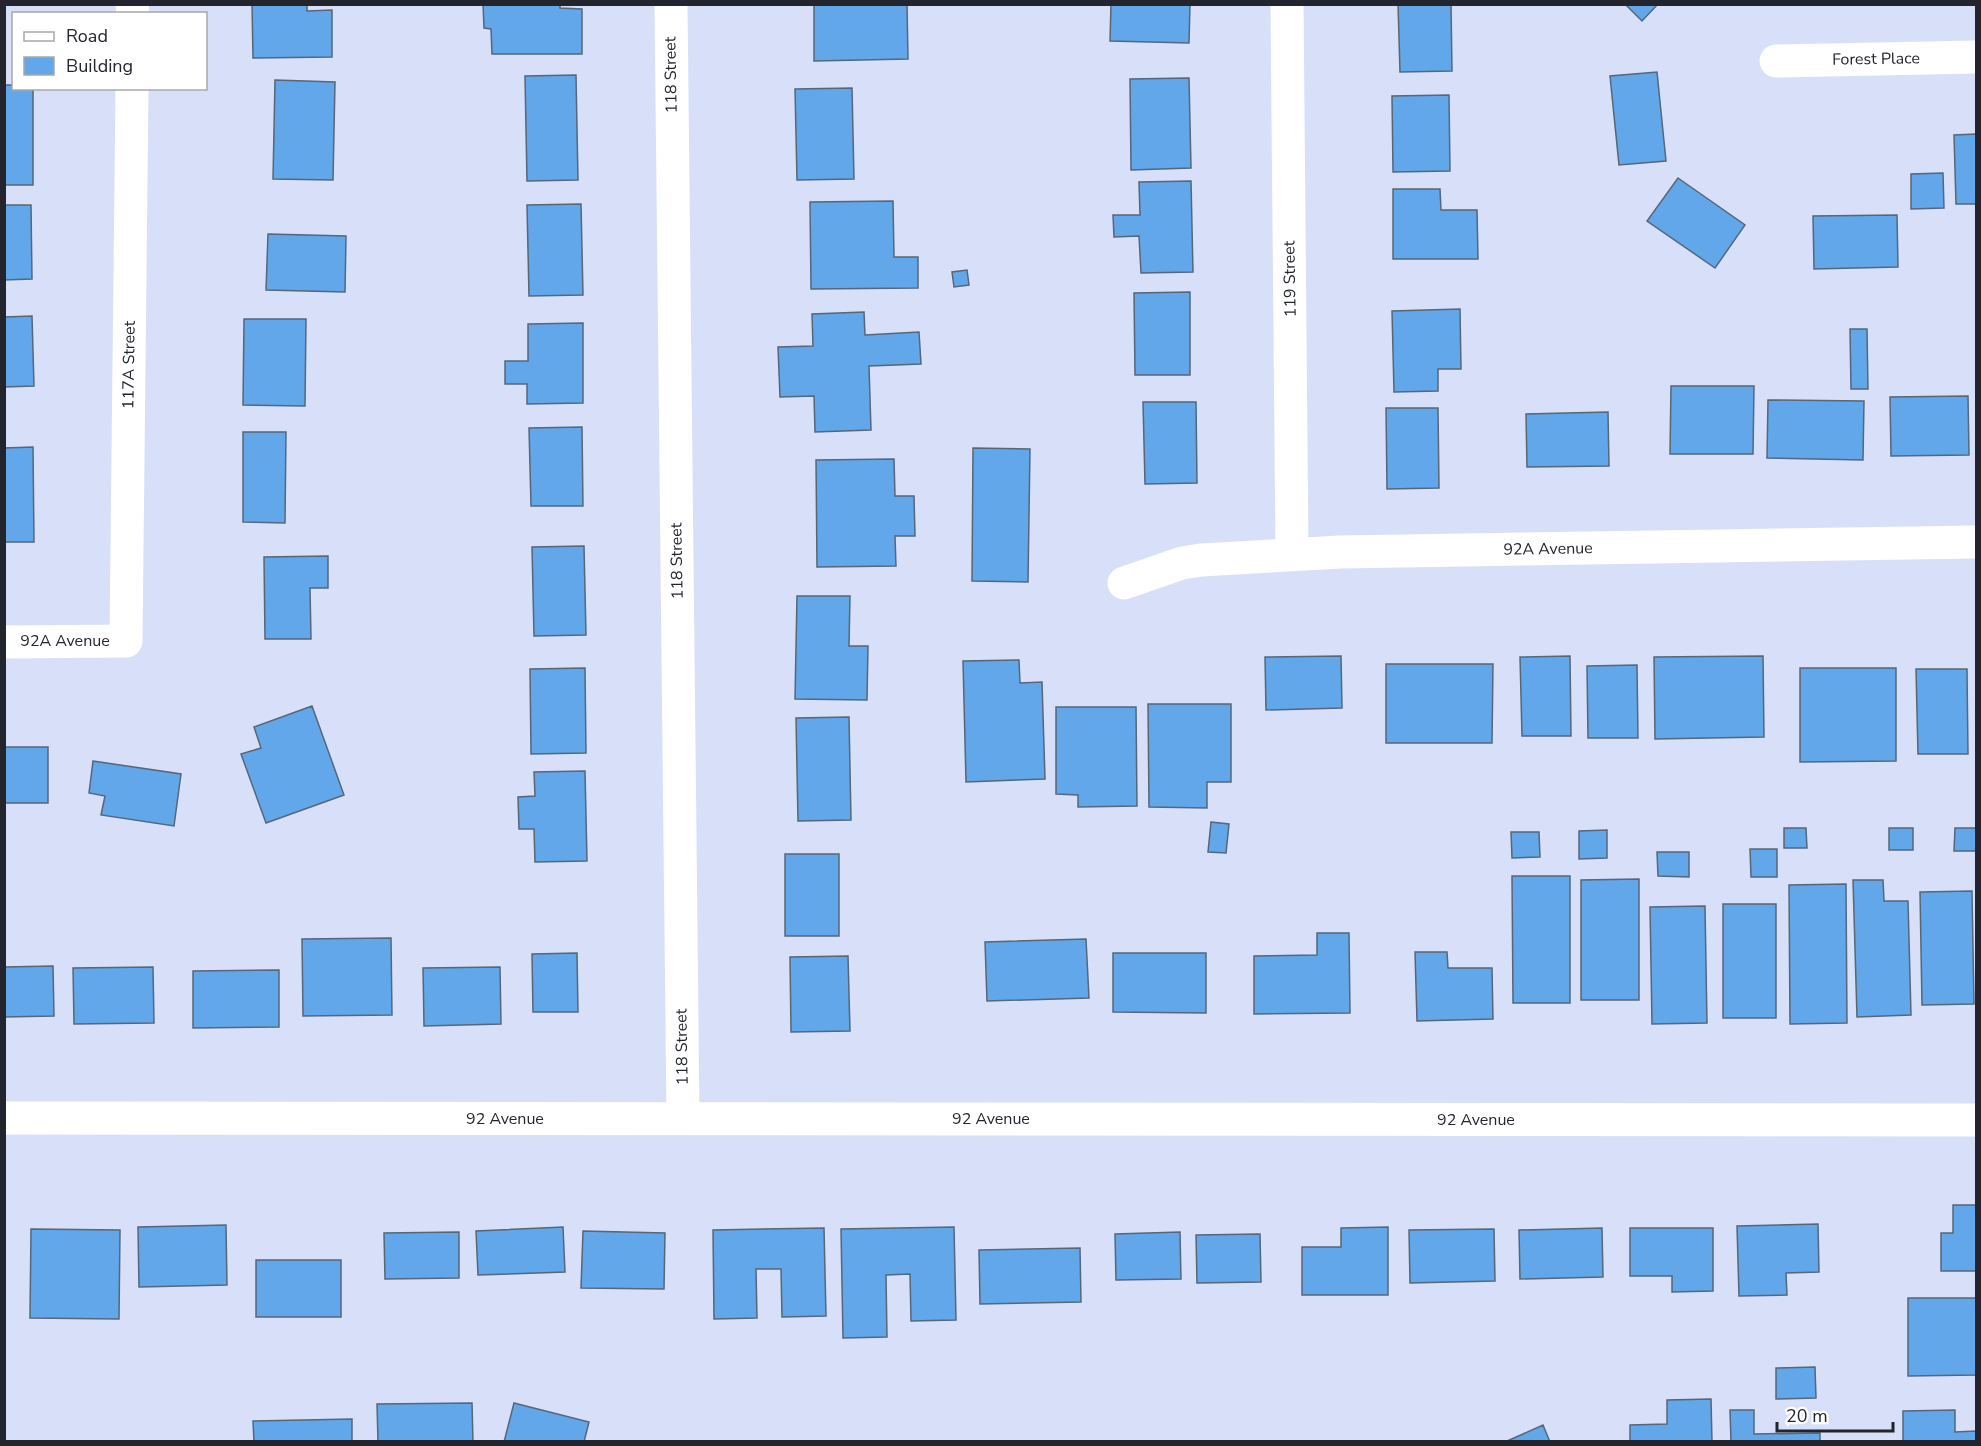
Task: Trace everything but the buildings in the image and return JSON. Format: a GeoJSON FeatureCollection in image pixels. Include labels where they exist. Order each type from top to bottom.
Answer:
{"type":"FeatureCollection","features":[{"type":"Feature","properties":{"kind":"street","name":"118 Street"},"geometry":{"type":"LineString","coordinates":[[671,4],[683,1118]]}},
{"type":"Feature","properties":{"kind":"street","name":"119 Street"},"geometry":{"type":"LineString","coordinates":[[1287,4],[1293,555]]}},
{"type":"Feature","properties":{"kind":"street","name":"Forest Place"},"geometry":{"type":"LineString","coordinates":[[1776,61],[1977,57]]}},
{"type":"Feature","properties":{"kind":"street","name":"117A Street"},"geometry":{"type":"LineString","coordinates":[[126,641],[132,90]]}},
{"type":"Feature","properties":{"kind":"street","name":"92A Avenue"},"geometry":{"type":"LineString","coordinates":[[1124,583],[1182,563],[1201,560],[1340,552],[1977,542]]}},
{"type":"Feature","properties":{"kind":"street","name":"92A Avenue"},"geometry":{"type":"LineString","coordinates":[[4,642],[126,641]]}},
{"type":"Feature","properties":{"kind":"street","name":"92 Avenue"},"geometry":{"type":"LineString","coordinates":[[4,1118],[1977,1120]]}}]}
